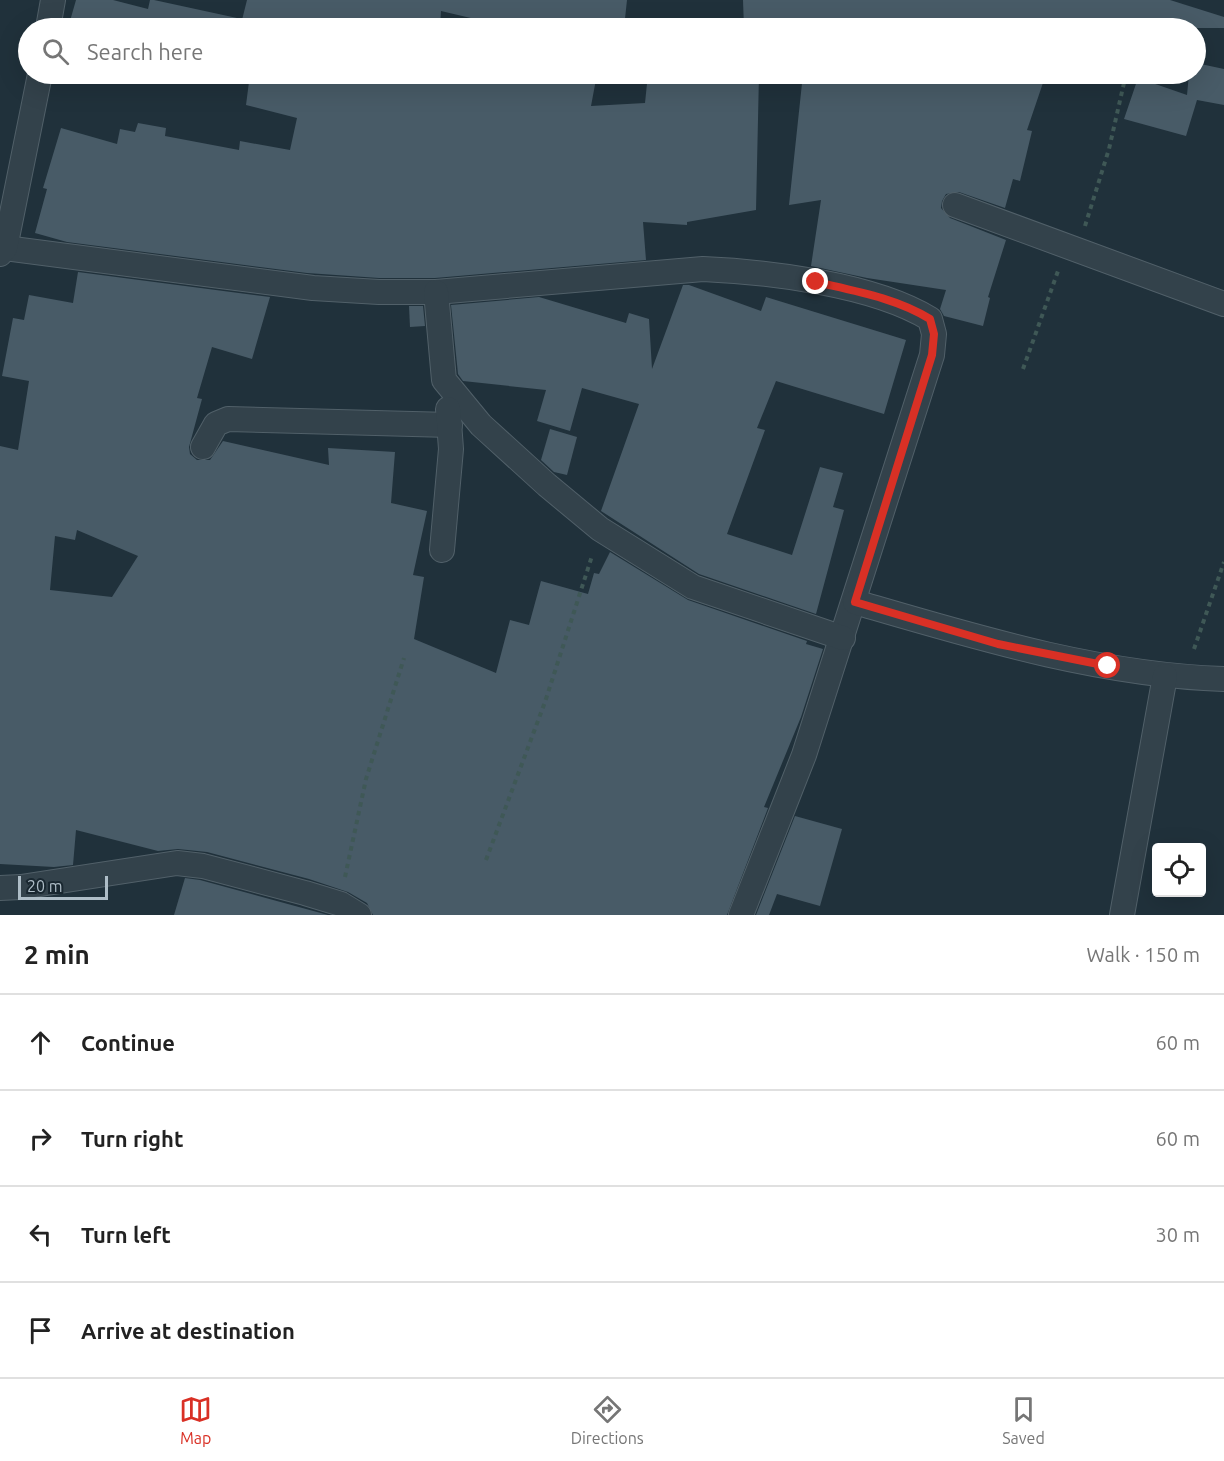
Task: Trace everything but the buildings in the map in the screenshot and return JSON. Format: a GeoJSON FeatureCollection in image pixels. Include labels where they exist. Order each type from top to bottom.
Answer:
{"type":"FeatureCollection","features":[{"type":"Feature","properties":{"kind":"street"},"geometry":{"type":"LineString","coordinates":[[50,18],[53,0]]}},
{"type":"Feature","properties":{"kind":"street"},"geometry":{"type":"LineString","coordinates":[[38,84],[3,251],[313,288],[436,292],[703,269],[726,270],[785,277],[861,292],[914,309],[930,319],[934,334],[932,355],[855,602],[804,755],[741,915]]}},
{"type":"Feature","properties":{"kind":"street"},"geometry":{"type":"LineString","coordinates":[[955,205],[1224,304]]}},
{"type":"Feature","properties":{"kind":"street"},"geometry":{"type":"LineString","coordinates":[[436,292],[450,425],[450,459],[442,550]]}},
{"type":"Feature","properties":{"kind":"street"},"geometry":{"type":"LineString","coordinates":[[444,380],[499,441],[600,529],[693,587],[843,638]]}},
{"type":"Feature","properties":{"kind":"street"},"geometry":{"type":"LineString","coordinates":[[203,447],[216,424],[228,419],[450,425]]}},
{"type":"Feature","properties":{"kind":"street"},"geometry":{"type":"LineString","coordinates":[[855,602],[998,644],[1175,677],[1224,679]]}},
{"type":"Feature","properties":{"kind":"street"},"geometry":{"type":"LineString","coordinates":[[1122,915],[1175,677]]}},
{"type":"Feature","properties":{"kind":"street"},"geometry":{"type":"LineString","coordinates":[[0,888],[21,887],[177,863],[203,866],[350,910]]}},
{"type":"Feature","properties":{"kind":"path"},"geometry":{"type":"LineString","coordinates":[[1023,369],[1109,148],[1124,84]]}},
{"type":"Feature","properties":{"kind":"path"},"geometry":{"type":"LineString","coordinates":[[486,860],[545,702],[600,529]]}},
{"type":"Feature","properties":{"kind":"path"},"geometry":{"type":"LineString","coordinates":[[1175,677],[1203,616],[1224,562]]}},
{"type":"Feature","properties":{"kind":"path"},"geometry":{"type":"LineString","coordinates":[[350,910],[366,779],[404,658]]}},
{"type":"Feature","properties":{"kind":"route"},"geometry":{"type":"LineString","coordinates":[[816,282],[861,292],[914,309],[930,319],[934,334],[932,355],[855,602],[998,644],[1108,666]]}}]}
